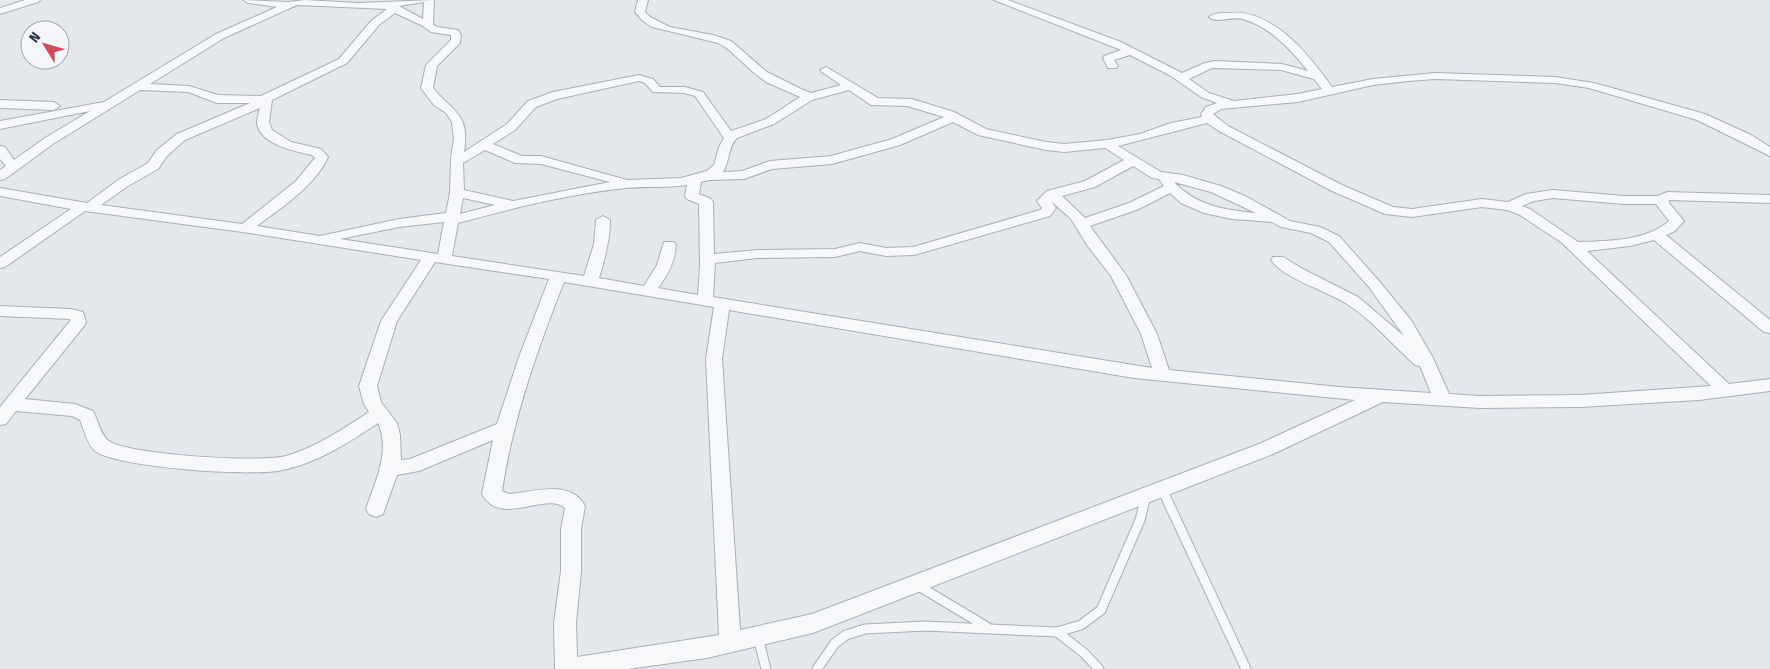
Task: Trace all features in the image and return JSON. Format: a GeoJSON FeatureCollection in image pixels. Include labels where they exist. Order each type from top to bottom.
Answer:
{"type":"FeatureCollection","features":[{"type":"Feature","properties":{"kind":"street"},"geometry":{"type":"LineString","coordinates":[[1,12],[16,0]]}},
{"type":"Feature","properties":{"kind":"street"},"geometry":{"type":"LineString","coordinates":[[1,12],[35,0]]}},
{"type":"Feature","properties":{"kind":"street"},"geometry":{"type":"LineString","coordinates":[[248,0],[344,6],[390,6],[416,0]]}},
{"type":"Feature","properties":{"kind":"street"},"geometry":{"type":"LineString","coordinates":[[428,24],[429,0]]}},
{"type":"Feature","properties":{"kind":"street"},"geometry":{"type":"LineString","coordinates":[[643,0],[640,12],[653,23],[673,31],[724,42],[781,87],[812,97]]}},
{"type":"Feature","properties":{"kind":"street"},"geometry":{"type":"LineString","coordinates":[[999,0],[1132,50],[1181,78],[1204,95],[1232,104]]}},
{"type":"Feature","properties":{"kind":"street"},"geometry":{"type":"LineString","coordinates":[[0,176],[49,141],[220,36],[295,2]]}},
{"type":"Feature","properties":{"kind":"street"},"geometry":{"type":"LineString","coordinates":[[376,508],[393,457],[388,423],[373,404],[368,386],[389,321],[408,290],[437,258],[451,219],[457,193],[456,161],[460,139],[458,122],[451,111],[438,102],[427,88],[432,65],[456,42],[456,35],[454,32],[432,29],[428,24],[416,21],[390,6]]}},
{"type":"Feature","properties":{"kind":"street"},"geometry":{"type":"LineString","coordinates":[[0,264],[85,207],[153,166],[162,153],[181,137],[264,101],[343,62],[390,6]]}},
{"type":"Feature","properties":{"kind":"street"},"geometry":{"type":"LineString","coordinates":[[1214,17],[1237,15],[1254,19],[1298,51],[1330,92]]}},
{"type":"Feature","properties":{"kind":"street"},"geometry":{"type":"LineString","coordinates":[[1112,66],[1108,58],[1132,50]]}},
{"type":"Feature","properties":{"kind":"street"},"geometry":{"type":"LineString","coordinates":[[1181,78],[1215,64],[1282,67],[1318,76]]}},
{"type":"Feature","properties":{"kind":"street"},"geometry":{"type":"LineString","coordinates":[[826,70],[875,102],[908,102],[954,117],[982,132],[1046,146],[1064,148],[1107,144],[1209,119]]}},
{"type":"Feature","properties":{"kind":"street"},"geometry":{"type":"LineString","coordinates":[[1726,391],[1574,247],[1542,222],[1525,212],[1510,206],[1482,203],[1412,213],[1390,211],[1296,167],[1230,132],[1209,119],[1207,114],[1210,110],[1232,104],[1298,98],[1373,82],[1435,76],[1555,80],[1590,85],[1701,118],[1747,138],[1770,152]]}},
{"type":"Feature","properties":{"kind":"street"},"geometry":{"type":"LineString","coordinates":[[456,161],[511,127],[532,104],[586,88],[639,78],[649,81],[657,90],[685,90],[699,94],[730,138]]}},
{"type":"Feature","properties":{"kind":"street"},"geometry":{"type":"LineString","coordinates":[[700,177],[713,173],[720,166],[730,138],[765,124],[802,100],[850,86]]}},
{"type":"Feature","properties":{"kind":"street"},"geometry":{"type":"LineString","coordinates":[[138,87],[188,89],[217,99],[264,101]]}},
{"type":"Feature","properties":{"kind":"street"},"geometry":{"type":"LineString","coordinates":[[244,229],[269,210],[307,176],[321,162],[322,157],[316,152],[287,145],[266,132],[263,122],[267,102],[264,101]]}},
{"type":"Feature","properties":{"kind":"street"},"geometry":{"type":"LineString","coordinates":[[0,104],[89,108]]}},
{"type":"Feature","properties":{"kind":"street"},"geometry":{"type":"LineString","coordinates":[[0,125],[111,104]]}},
{"type":"Feature","properties":{"kind":"street"},"geometry":{"type":"LineString","coordinates":[[316,240],[399,223],[451,219],[588,189],[630,183],[744,175],[770,165],[832,160],[896,142],[954,117]]}},
{"type":"Feature","properties":{"kind":"street"},"geometry":{"type":"LineString","coordinates":[[1132,139],[1139,164]]}},
{"type":"Feature","properties":{"kind":"street"},"geometry":{"type":"LineString","coordinates":[[1107,144],[1168,182],[1176,192],[1189,201],[1218,213],[1277,219]]}},
{"type":"Feature","properties":{"kind":"street"},"geometry":{"type":"LineString","coordinates":[[484,145],[520,160],[542,160],[578,171],[630,183]]}},
{"type":"Feature","properties":{"kind":"street"},"geometry":{"type":"LineString","coordinates":[[0,150],[13,167]]}},
{"type":"Feature","properties":{"kind":"street"},"geometry":{"type":"LineString","coordinates":[[707,259],[756,254],[835,253],[860,247],[886,252],[914,251],[1045,213],[1049,208],[1044,201],[1052,194],[1090,184],[1117,168],[1139,164]]}},
{"type":"Feature","properties":{"kind":"street"},"geometry":{"type":"LineString","coordinates":[[700,177],[692,196],[706,202],[704,225],[708,283],[713,303],[714,359],[730,643]]}},
{"type":"Feature","properties":{"kind":"street"},"geometry":{"type":"LineString","coordinates":[[1082,224],[1134,206],[1168,182],[1183,179],[1216,189],[1294,227],[1323,233],[1334,239],[1374,284],[1405,324],[1443,400]]}},
{"type":"Feature","properties":{"kind":"street"},"geometry":{"type":"LineString","coordinates":[[0,192],[85,207],[244,229],[590,282],[1134,372],[1380,396],[1480,402],[1580,401],[1726,391],[1770,385]]}},
{"type":"Feature","properties":{"kind":"street"},"geometry":{"type":"LineString","coordinates":[[457,193],[518,205]]}},
{"type":"Feature","properties":{"kind":"street"},"geometry":{"type":"LineString","coordinates":[[1052,194],[1067,206],[1082,224],[1092,242],[1118,275],[1149,334],[1159,360],[1162,375]]}},
{"type":"Feature","properties":{"kind":"street"},"geometry":{"type":"LineString","coordinates":[[1510,206],[1531,197],[1553,194],[1624,200],[1662,200],[1667,196],[1675,195],[1770,199]]}},
{"type":"Feature","properties":{"kind":"street"},"geometry":{"type":"LineString","coordinates":[[1574,247],[1607,246],[1633,241],[1672,228],[1677,221],[1664,206],[1662,200]]}},
{"type":"Feature","properties":{"kind":"street"},"geometry":{"type":"LineString","coordinates":[[590,282],[600,254],[604,233],[603,220]]}},
{"type":"Feature","properties":{"kind":"street"},"geometry":{"type":"LineString","coordinates":[[1656,234],[1770,328]]}},
{"type":"Feature","properties":{"kind":"street"},"geometry":{"type":"LineString","coordinates":[[647,292],[664,268],[668,257],[669,245]]}},
{"type":"Feature","properties":{"kind":"street"},"geometry":{"type":"LineString","coordinates":[[1278,260],[1300,276],[1324,284],[1354,302],[1374,317],[1428,367]]}},
{"type":"Feature","properties":{"kind":"street"},"geometry":{"type":"LineString","coordinates":[[558,277],[527,358],[505,428],[493,491],[494,497],[507,501],[550,497],[565,498],[575,506],[571,529],[571,571],[565,623],[567,669],[613,660],[707,648],[813,623],[1266,449],[1380,396]]}},
{"type":"Feature","properties":{"kind":"street"},"geometry":{"type":"LineString","coordinates":[[0,311],[70,314],[77,316],[78,322],[50,354],[0,419]]}},
{"type":"Feature","properties":{"kind":"street"},"geometry":{"type":"LineString","coordinates":[[12,404],[75,410],[87,416],[95,437],[102,446],[121,453],[233,466],[274,465],[301,458],[333,445],[379,414]]}},
{"type":"Feature","properties":{"kind":"street"},"geometry":{"type":"LineString","coordinates":[[389,469],[412,466],[505,428]]}},
{"type":"Feature","properties":{"kind":"lane"},"geometry":{"type":"LineString","coordinates":[[817,669],[835,643],[846,635],[865,629],[925,626],[1057,632],[1081,625],[1101,610],[1154,492]]}},
{"type":"Feature","properties":{"kind":"lane"},"geometry":{"type":"LineString","coordinates":[[1154,492],[1188,548],[1246,669]]}},
{"type":"Feature","properties":{"kind":"lane"},"geometry":{"type":"LineString","coordinates":[[915,584],[988,628]]}},
{"type":"Feature","properties":{"kind":"lane"},"geometry":{"type":"LineString","coordinates":[[1057,632],[1084,653],[1099,669]]}},
{"type":"Feature","properties":{"kind":"lane"},"geometry":{"type":"LineString","coordinates":[[758,636],[766,669]]}}]}
